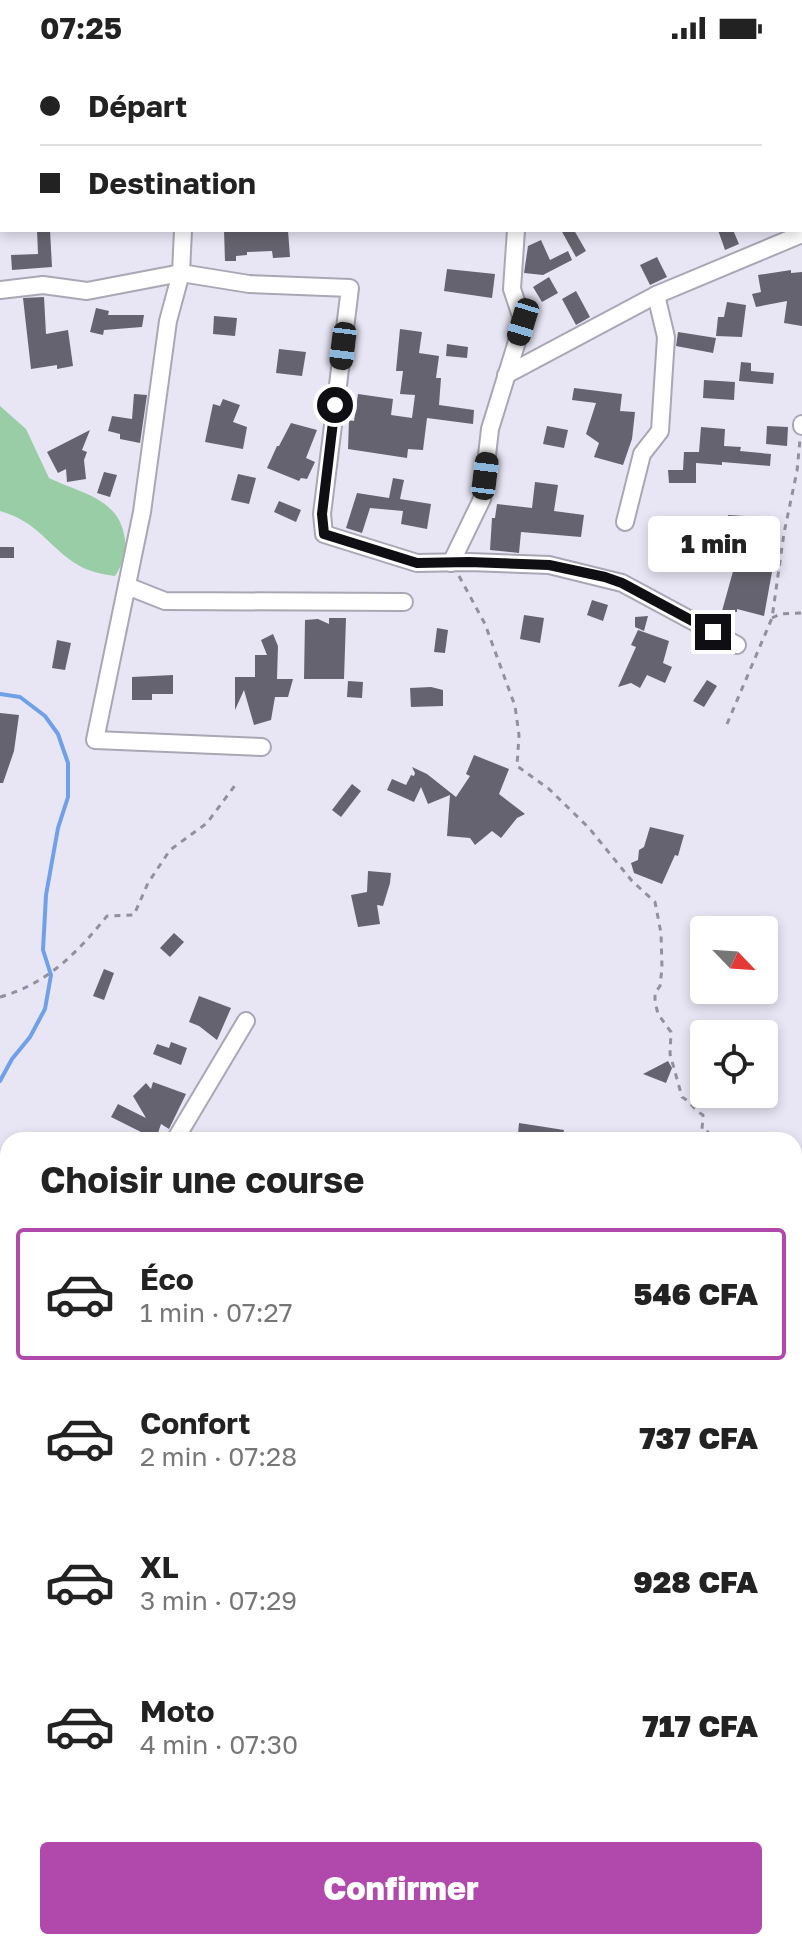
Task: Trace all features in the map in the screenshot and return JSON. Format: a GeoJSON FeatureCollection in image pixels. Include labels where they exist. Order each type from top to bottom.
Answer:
{"type":"FeatureCollection","features":[{"type":"Feature","properties":{"kind":"street"},"geometry":{"type":"LineString","coordinates":[[183,232],[181,273],[168,321],[142,512],[95,740],[262,747]]}},
{"type":"Feature","properties":{"kind":"street"},"geometry":{"type":"LineString","coordinates":[[451,563],[482,499],[490,429],[523,322],[512,289],[516,232]]}},
{"type":"Feature","properties":{"kind":"street"},"geometry":{"type":"LineString","coordinates":[[506,375],[656,295],[802,234]]}},
{"type":"Feature","properties":{"kind":"street"},"geometry":{"type":"LineString","coordinates":[[0,290],[43,285],[87,291],[181,273],[249,284],[350,288],[322,514],[324,534],[417,563],[549,565],[605,577],[622,583],[737,645]]}},
{"type":"Feature","properties":{"kind":"street"},"geometry":{"type":"LineString","coordinates":[[625,522],[642,454],[660,431],[666,337],[656,295]]}},
{"type":"Feature","properties":{"kind":"street"},"geometry":{"type":"LineString","coordinates":[[127,586],[165,601],[404,602]]}},
{"type":"Feature","properties":{"kind":"street"},"geometry":{"type":"LineString","coordinates":[[180,1132],[246,1021]]}},
{"type":"Feature","properties":{"kind":"path"},"geometry":{"type":"LineString","coordinates":[[727,724],[772,618],[802,425]]}},
{"type":"Feature","properties":{"kind":"path"},"geometry":{"type":"LineString","coordinates":[[451,563],[485,624],[515,706],[519,735],[517,766],[549,789],[589,828],[632,881],[655,902],[661,933],[662,968],[655,1002],[658,1014],[671,1032],[671,1058],[682,1097],[703,1115],[702,1130],[708,1132]]}},
{"type":"Feature","properties":{"kind":"path"},"geometry":{"type":"LineString","coordinates":[[772,618],[780,614],[802,613]]}},
{"type":"Feature","properties":{"kind":"path"},"geometry":{"type":"LineString","coordinates":[[0,997],[51,975],[78,951],[107,916],[134,915],[148,883],[170,850],[207,823],[236,784]]}},
{"type":"Feature","properties":{"kind":"green space"},"geometry":{"type":"Polygon","coordinates":[[[0,406],[26,429],[49,478],[98,499],[116,515],[122,526],[125,545],[115,576],[78,565],[24,521],[0,511],[0,406]]]}},
{"type":"Feature","properties":{"kind":"building"},"geometry":{"type":"Polygon","coordinates":[[[37,232],[50,232],[52,267],[12,270],[11,255],[38,254],[37,232]]]}},
{"type":"Feature","properties":{"kind":"building"},"geometry":{"type":"Polygon","coordinates":[[[224,232],[288,232],[290,257],[273,258],[272,251],[247,252],[247,255],[236,256],[236,261],[225,261],[224,232]]]}},
{"type":"Feature","properties":{"kind":"building"},"geometry":{"type":"Polygon","coordinates":[[[562,232],[575,232],[586,251],[576,257],[562,232]]]}},
{"type":"Feature","properties":{"kind":"building"},"geometry":{"type":"Polygon","coordinates":[[[719,232],[734,232],[739,244],[725,250],[719,232]]]}},
{"type":"Feature","properties":{"kind":"building"},"geometry":{"type":"Polygon","coordinates":[[[541,240],[550,260],[568,251],[572,260],[543,275],[524,273],[528,246],[541,240]]]}},
{"type":"Feature","properties":{"kind":"building"},"geometry":{"type":"Polygon","coordinates":[[[657,257],[667,277],[650,285],[640,265],[657,257]]]}},
{"type":"Feature","properties":{"kind":"building"},"geometry":{"type":"Polygon","coordinates":[[[447,269],[495,274],[492,298],[444,291],[447,269]]]}},
{"type":"Feature","properties":{"kind":"building"},"geometry":{"type":"Polygon","coordinates":[[[791,270],[791,273],[802,272],[802,326],[784,323],[787,301],[756,307],[752,294],[761,292],[758,275],[791,270]]]}},
{"type":"Feature","properties":{"kind":"building"},"geometry":{"type":"Polygon","coordinates":[[[549,277],[558,293],[542,302],[533,287],[549,277]]]}},
{"type":"Feature","properties":{"kind":"building"},"geometry":{"type":"Polygon","coordinates":[[[576,291],[590,317],[576,325],[562,299],[576,291]]]}},
{"type":"Feature","properties":{"kind":"building"},"geometry":{"type":"Polygon","coordinates":[[[44,297],[46,334],[68,330],[73,366],[31,369],[23,298],[44,297]]]}},
{"type":"Feature","properties":{"kind":"building"},"geometry":{"type":"Polygon","coordinates":[[[727,302],[746,305],[742,337],[716,336],[718,317],[724,317],[727,302]]]}},
{"type":"Feature","properties":{"kind":"building"},"geometry":{"type":"Polygon","coordinates":[[[96,308],[109,311],[108,315],[144,315],[142,327],[104,330],[103,335],[90,332],[96,308]]]}},
{"type":"Feature","properties":{"kind":"building"},"geometry":{"type":"Polygon","coordinates":[[[214,316],[237,318],[235,336],[213,334],[214,316]]]}},
{"type":"Feature","properties":{"kind":"building"},"geometry":{"type":"Polygon","coordinates":[[[400,329],[422,332],[419,353],[439,356],[436,378],[441,378],[439,405],[474,410],[473,424],[427,418],[423,450],[408,449],[407,458],[348,449],[349,420],[354,421],[358,394],[393,399],[391,415],[412,418],[415,395],[400,394],[403,371],[396,371],[400,329]]]}},
{"type":"Feature","properties":{"kind":"building"},"geometry":{"type":"Polygon","coordinates":[[[678,332],[716,338],[713,353],[676,346],[678,332]]]}},
{"type":"Feature","properties":{"kind":"building"},"geometry":{"type":"Polygon","coordinates":[[[447,344],[468,347],[467,358],[446,356],[447,344]]]}},
{"type":"Feature","properties":{"kind":"building"},"geometry":{"type":"Polygon","coordinates":[[[279,349],[306,352],[302,376],[276,373],[279,349]]]}},
{"type":"Feature","properties":{"kind":"building"},"geometry":{"type":"Polygon","coordinates":[[[741,362],[751,363],[751,371],[774,373],[773,384],[739,381],[741,362]]]}},
{"type":"Feature","properties":{"kind":"building"},"geometry":{"type":"Polygon","coordinates":[[[704,380],[735,382],[734,400],[703,398],[704,380]]]}},
{"type":"Feature","properties":{"kind":"building"},"geometry":{"type":"Polygon","coordinates":[[[574,388],[622,394],[620,411],[635,412],[632,439],[623,465],[594,457],[599,443],[586,434],[596,403],[572,400],[574,388]]]}},
{"type":"Feature","properties":{"kind":"building"},"geometry":{"type":"Polygon","coordinates":[[[134,394],[147,395],[140,443],[120,439],[120,434],[108,431],[112,416],[132,419],[134,394]]]}},
{"type":"Feature","properties":{"kind":"building"},"geometry":{"type":"Polygon","coordinates":[[[223,399],[240,405],[233,422],[247,427],[243,449],[205,442],[213,404],[220,406],[223,399]]]}},
{"type":"Feature","properties":{"kind":"building"},"geometry":{"type":"Polygon","coordinates":[[[291,423],[317,430],[306,458],[315,462],[307,479],[301,478],[299,481],[267,468],[291,423]]]}},
{"type":"Feature","properties":{"kind":"building"},"geometry":{"type":"Polygon","coordinates":[[[547,426],[568,430],[564,448],[543,444],[547,426]]]}},
{"type":"Feature","properties":{"kind":"building"},"geometry":{"type":"Polygon","coordinates":[[[767,426],[788,427],[787,446],[766,444],[767,426]]]}},
{"type":"Feature","properties":{"kind":"building"},"geometry":{"type":"Polygon","coordinates":[[[701,427],[725,429],[724,446],[771,454],[770,466],[696,463],[696,483],[669,483],[668,470],[683,470],[684,452],[699,452],[701,427]]]}},
{"type":"Feature","properties":{"kind":"building"},"geometry":{"type":"Polygon","coordinates":[[[90,430],[82,450],[87,452],[84,460],[86,479],[67,482],[66,469],[58,473],[47,452],[90,430]]]}},
{"type":"Feature","properties":{"kind":"building"},"geometry":{"type":"Polygon","coordinates":[[[104,472],[117,475],[110,497],[97,493],[104,472]]]}},
{"type":"Feature","properties":{"kind":"building"},"geometry":{"type":"Polygon","coordinates":[[[238,474],[256,478],[249,504],[231,500],[238,474]]]}},
{"type":"Feature","properties":{"kind":"building"},"geometry":{"type":"Polygon","coordinates":[[[393,478],[404,480],[400,499],[431,504],[427,529],[401,524],[403,511],[370,508],[362,533],[346,528],[357,493],[389,498],[393,478]]]}},
{"type":"Feature","properties":{"kind":"building"},"geometry":{"type":"Polygon","coordinates":[[[535,482],[558,485],[554,511],[584,515],[581,537],[521,532],[519,553],[490,550],[492,518],[495,518],[497,504],[532,508],[535,482]]]}},
{"type":"Feature","properties":{"kind":"building"},"geometry":{"type":"Polygon","coordinates":[[[279,501],[301,510],[296,522],[274,512],[279,501]]]}},
{"type":"Feature","properties":{"kind":"building"},"geometry":{"type":"Polygon","coordinates":[[[728,515],[762,517],[761,529],[727,527],[728,515]]]}},
{"type":"Feature","properties":{"kind":"building"},"geometry":{"type":"Polygon","coordinates":[[[0,547],[14,547],[14,558],[0,558],[0,547]]]}},
{"type":"Feature","properties":{"kind":"building"},"geometry":{"type":"Polygon","coordinates":[[[737,557],[751,561],[749,568],[772,572],[764,616],[737,609],[737,612],[722,611],[737,557]]]}},
{"type":"Feature","properties":{"kind":"building"},"geometry":{"type":"Polygon","coordinates":[[[592,600],[608,605],[603,621],[587,615],[592,600]]]}},
{"type":"Feature","properties":{"kind":"building"},"geometry":{"type":"Polygon","coordinates":[[[524,615],[544,618],[540,643],[520,639],[524,615]]]}},
{"type":"Feature","properties":{"kind":"building"},"geometry":{"type":"Polygon","coordinates":[[[648,616],[644,631],[635,627],[635,617],[648,616]]]}},
{"type":"Feature","properties":{"kind":"building"},"geometry":{"type":"Polygon","coordinates":[[[329,618],[346,618],[344,679],[304,679],[305,620],[318,619],[329,624],[329,618]]]}},
{"type":"Feature","properties":{"kind":"building"},"geometry":{"type":"Polygon","coordinates":[[[437,628],[448,630],[445,653],[434,652],[437,628]]]}},
{"type":"Feature","properties":{"kind":"building"},"geometry":{"type":"Polygon","coordinates":[[[638,630],[669,641],[663,663],[672,667],[665,683],[647,675],[640,688],[631,683],[618,687],[636,647],[631,645],[638,630]]]}},
{"type":"Feature","properties":{"kind":"building"},"geometry":{"type":"Polygon","coordinates":[[[273,634],[278,646],[277,679],[293,679],[288,697],[275,697],[271,720],[254,725],[244,690],[235,710],[235,677],[255,677],[255,655],[267,655],[261,640],[273,634]]]}},
{"type":"Feature","properties":{"kind":"building"},"geometry":{"type":"Polygon","coordinates":[[[57,640],[71,643],[65,670],[52,668],[57,640]]]}},
{"type":"Feature","properties":{"kind":"building"},"geometry":{"type":"Polygon","coordinates":[[[173,675],[173,694],[152,694],[152,700],[132,700],[132,677],[173,675]]]}},
{"type":"Feature","properties":{"kind":"building"},"geometry":{"type":"Polygon","coordinates":[[[707,680],[717,686],[704,707],[693,701],[707,680]]]}},
{"type":"Feature","properties":{"kind":"building"},"geometry":{"type":"Polygon","coordinates":[[[348,681],[363,682],[362,698],[347,697],[348,681]]]}},
{"type":"Feature","properties":{"kind":"building"},"geometry":{"type":"Polygon","coordinates":[[[410,688],[443,690],[443,706],[411,707],[410,688]]]}},
{"type":"Feature","properties":{"kind":"building"},"geometry":{"type":"Polygon","coordinates":[[[0,713],[19,715],[14,751],[3,783],[0,783],[0,713]]]}},
{"type":"Feature","properties":{"kind":"building"},"geometry":{"type":"Polygon","coordinates":[[[474,755],[509,769],[499,794],[525,814],[517,818],[501,838],[492,831],[475,845],[470,838],[447,836],[450,795],[428,804],[421,787],[414,802],[387,790],[392,779],[406,785],[415,773],[412,767],[427,774],[456,797],[470,776],[466,774],[474,755]]]}},
{"type":"Feature","properties":{"kind":"building"},"geometry":{"type":"Polygon","coordinates":[[[352,784],[361,791],[341,817],[332,810],[352,784]]]}},
{"type":"Feature","properties":{"kind":"building"},"geometry":{"type":"Polygon","coordinates":[[[650,827],[684,835],[678,856],[675,855],[662,884],[634,873],[631,863],[638,860],[639,850],[644,847],[650,827]]]}},
{"type":"Feature","properties":{"kind":"building"},"geometry":{"type":"Polygon","coordinates":[[[368,871],[391,873],[390,883],[383,906],[377,905],[380,924],[358,927],[351,895],[367,892],[368,871]]]}},
{"type":"Feature","properties":{"kind":"building"},"geometry":{"type":"Polygon","coordinates":[[[174,933],[184,942],[170,957],[160,948],[174,933]]]}},
{"type":"Feature","properties":{"kind":"building"},"geometry":{"type":"Polygon","coordinates":[[[104,969],[114,973],[104,1000],[93,996],[104,969]]]}},
{"type":"Feature","properties":{"kind":"building"},"geometry":{"type":"Polygon","coordinates":[[[199,996],[231,1008],[217,1040],[189,1022],[199,996]]]}},
{"type":"Feature","properties":{"kind":"building"},"geometry":{"type":"Polygon","coordinates":[[[171,1042],[187,1048],[181,1065],[153,1054],[157,1044],[169,1048],[171,1042]]]}},
{"type":"Feature","properties":{"kind":"building"},"geometry":{"type":"Polygon","coordinates":[[[668,1061],[672,1068],[666,1083],[643,1074],[668,1061]]]}},
{"type":"Feature","properties":{"kind":"building"},"geometry":{"type":"Polygon","coordinates":[[[153,1082],[186,1094],[169,1129],[161,1124],[158,1132],[141,1132],[111,1117],[118,1104],[146,1118],[133,1096],[146,1083],[151,1089],[153,1082]]]}},
{"type":"Feature","properties":{"kind":"building"},"geometry":{"type":"Polygon","coordinates":[[[519,1123],[564,1130],[564,1132],[518,1132],[519,1123]]]}},
{"type":"Feature","properties":{"kind":"waterway"},"geometry":{"type":"LineString","coordinates":[[0,694],[20,697],[45,716],[58,734],[68,763],[68,797],[58,828],[46,895],[43,950],[51,975],[45,1009],[0,1081]]}},
{"type":"Feature","properties":{"kind":"route"},"geometry":{"type":"LineString","coordinates":[[335,405],[322,514],[324,534],[417,563],[549,565],[605,577],[713,632]]}}]}
